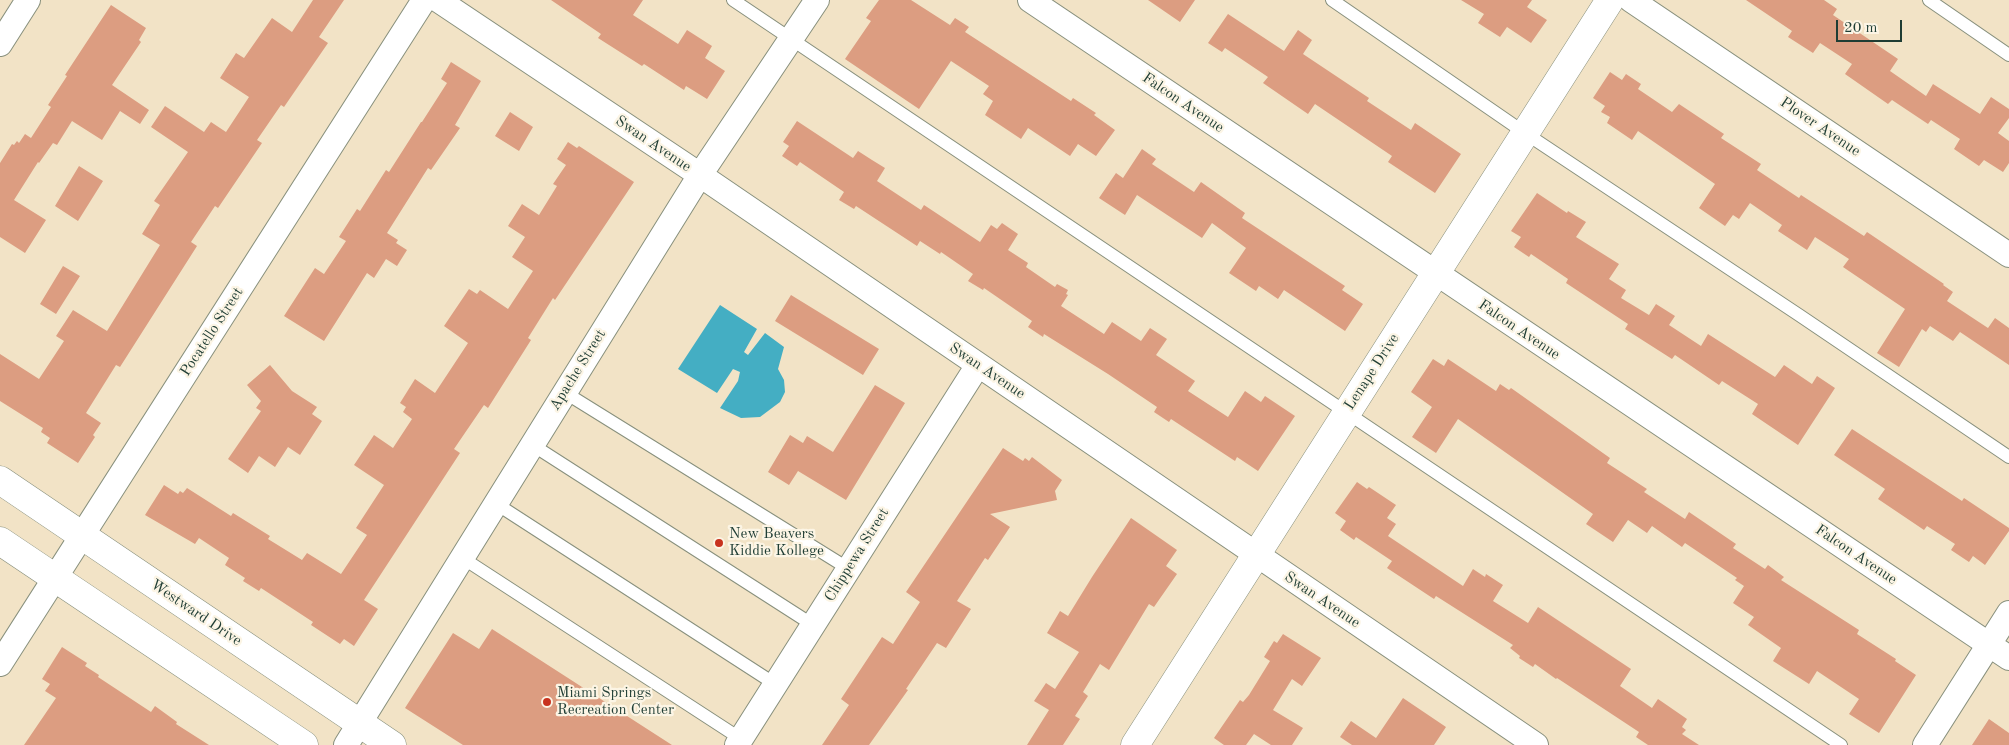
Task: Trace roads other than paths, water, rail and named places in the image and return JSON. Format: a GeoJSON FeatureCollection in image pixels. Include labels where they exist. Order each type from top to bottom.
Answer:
{"type":"FeatureCollection","features":[{"type":"Feature","properties":{"kind":"street"},"geometry":{"type":"LineString","coordinates":[[0,44],[28,0]]}},
{"type":"Feature","properties":{"kind":"street","name":"Pocatello Street"},"geometry":{"type":"LineString","coordinates":[[0,664],[424,0]]}},
{"type":"Feature","properties":{"kind":"street","name":"Swan Avenue"},"geometry":{"type":"LineString","coordinates":[[438,0],[700,175],[1534,745]]}},
{"type":"Feature","properties":{"kind":"street","name":"Apache Street"},"geometry":{"type":"LineString","coordinates":[[353,734],[461,557],[700,175],[817,0]]}},
{"type":"Feature","properties":{"kind":"street","name":"Falcon Avenue"},"geometry":{"type":"LineString","coordinates":[[1030,0],[2009,658]]}},
{"type":"Feature","properties":{"kind":"street","name":"Lenape Drive"},"geometry":{"type":"LineString","coordinates":[[1135,745],[1610,0]]}},
{"type":"Feature","properties":{"kind":"street","name":"Plover Avenue"},"geometry":{"type":"LineString","coordinates":[[1631,0],[2009,254]]}},
{"type":"Feature","properties":{"kind":"street","name":"Chippewa Street"},"geometry":{"type":"LineString","coordinates":[[739,742],[978,365]]}},
{"type":"Feature","properties":{"kind":"street","name":"Westward Drive"},"geometry":{"type":"LineString","coordinates":[[0,480],[82,537],[353,734],[392,745]]}},
{"type":"Feature","properties":{"kind":"street"},"geometry":{"type":"LineString","coordinates":[[0,541],[304,745]]}},
{"type":"Feature","properties":{"kind":"street"},"geometry":{"type":"LineString","coordinates":[[1925,745],[2009,613]]}},
{"type":"Feature","properties":{"kind":"lane"},"geometry":{"type":"LineString","coordinates":[[733,0],[1842,745]]}},
{"type":"Feature","properties":{"kind":"lane"},"geometry":{"type":"LineString","coordinates":[[1332,0],[1525,133],[2009,457]]}},
{"type":"Feature","properties":{"kind":"lane"},"geometry":{"type":"LineString","coordinates":[[1929,0],[2009,55]]}},
{"type":"Feature","properties":{"kind":"lane"},"geometry":{"type":"LineString","coordinates":[[564,392],[849,569]]}},
{"type":"Feature","properties":{"kind":"lane"},"geometry":{"type":"LineString","coordinates":[[532,444],[813,625]]}},
{"type":"Feature","properties":{"kind":"lane"},"geometry":{"type":"LineString","coordinates":[[495,503],[775,684]]}},
{"type":"Feature","properties":{"kind":"lane"},"geometry":{"type":"LineString","coordinates":[[461,557],[739,742]]}},
{"type":"Feature","properties":{"kind":"water"},"geometry":{"type":"Polygon","coordinates":[[[720,305],[757,329],[744,352],[748,355],[765,333],[784,347],[778,369],[784,380],[785,392],[780,402],[760,417],[741,418],[720,408],[738,381],[740,372],[733,369],[717,393],[678,369],[720,305]]]}},
{"type":"Feature","properties":{"kind":"place","name":"New Beavers Kiddie Kollege"},"geometry":{"type":"Point","coordinates":[719,543]}},
{"type":"Feature","properties":{"kind":"place","name":"Miami Springs Recreation Center"},"geometry":{"type":"Point","coordinates":[547,702]}}]}
